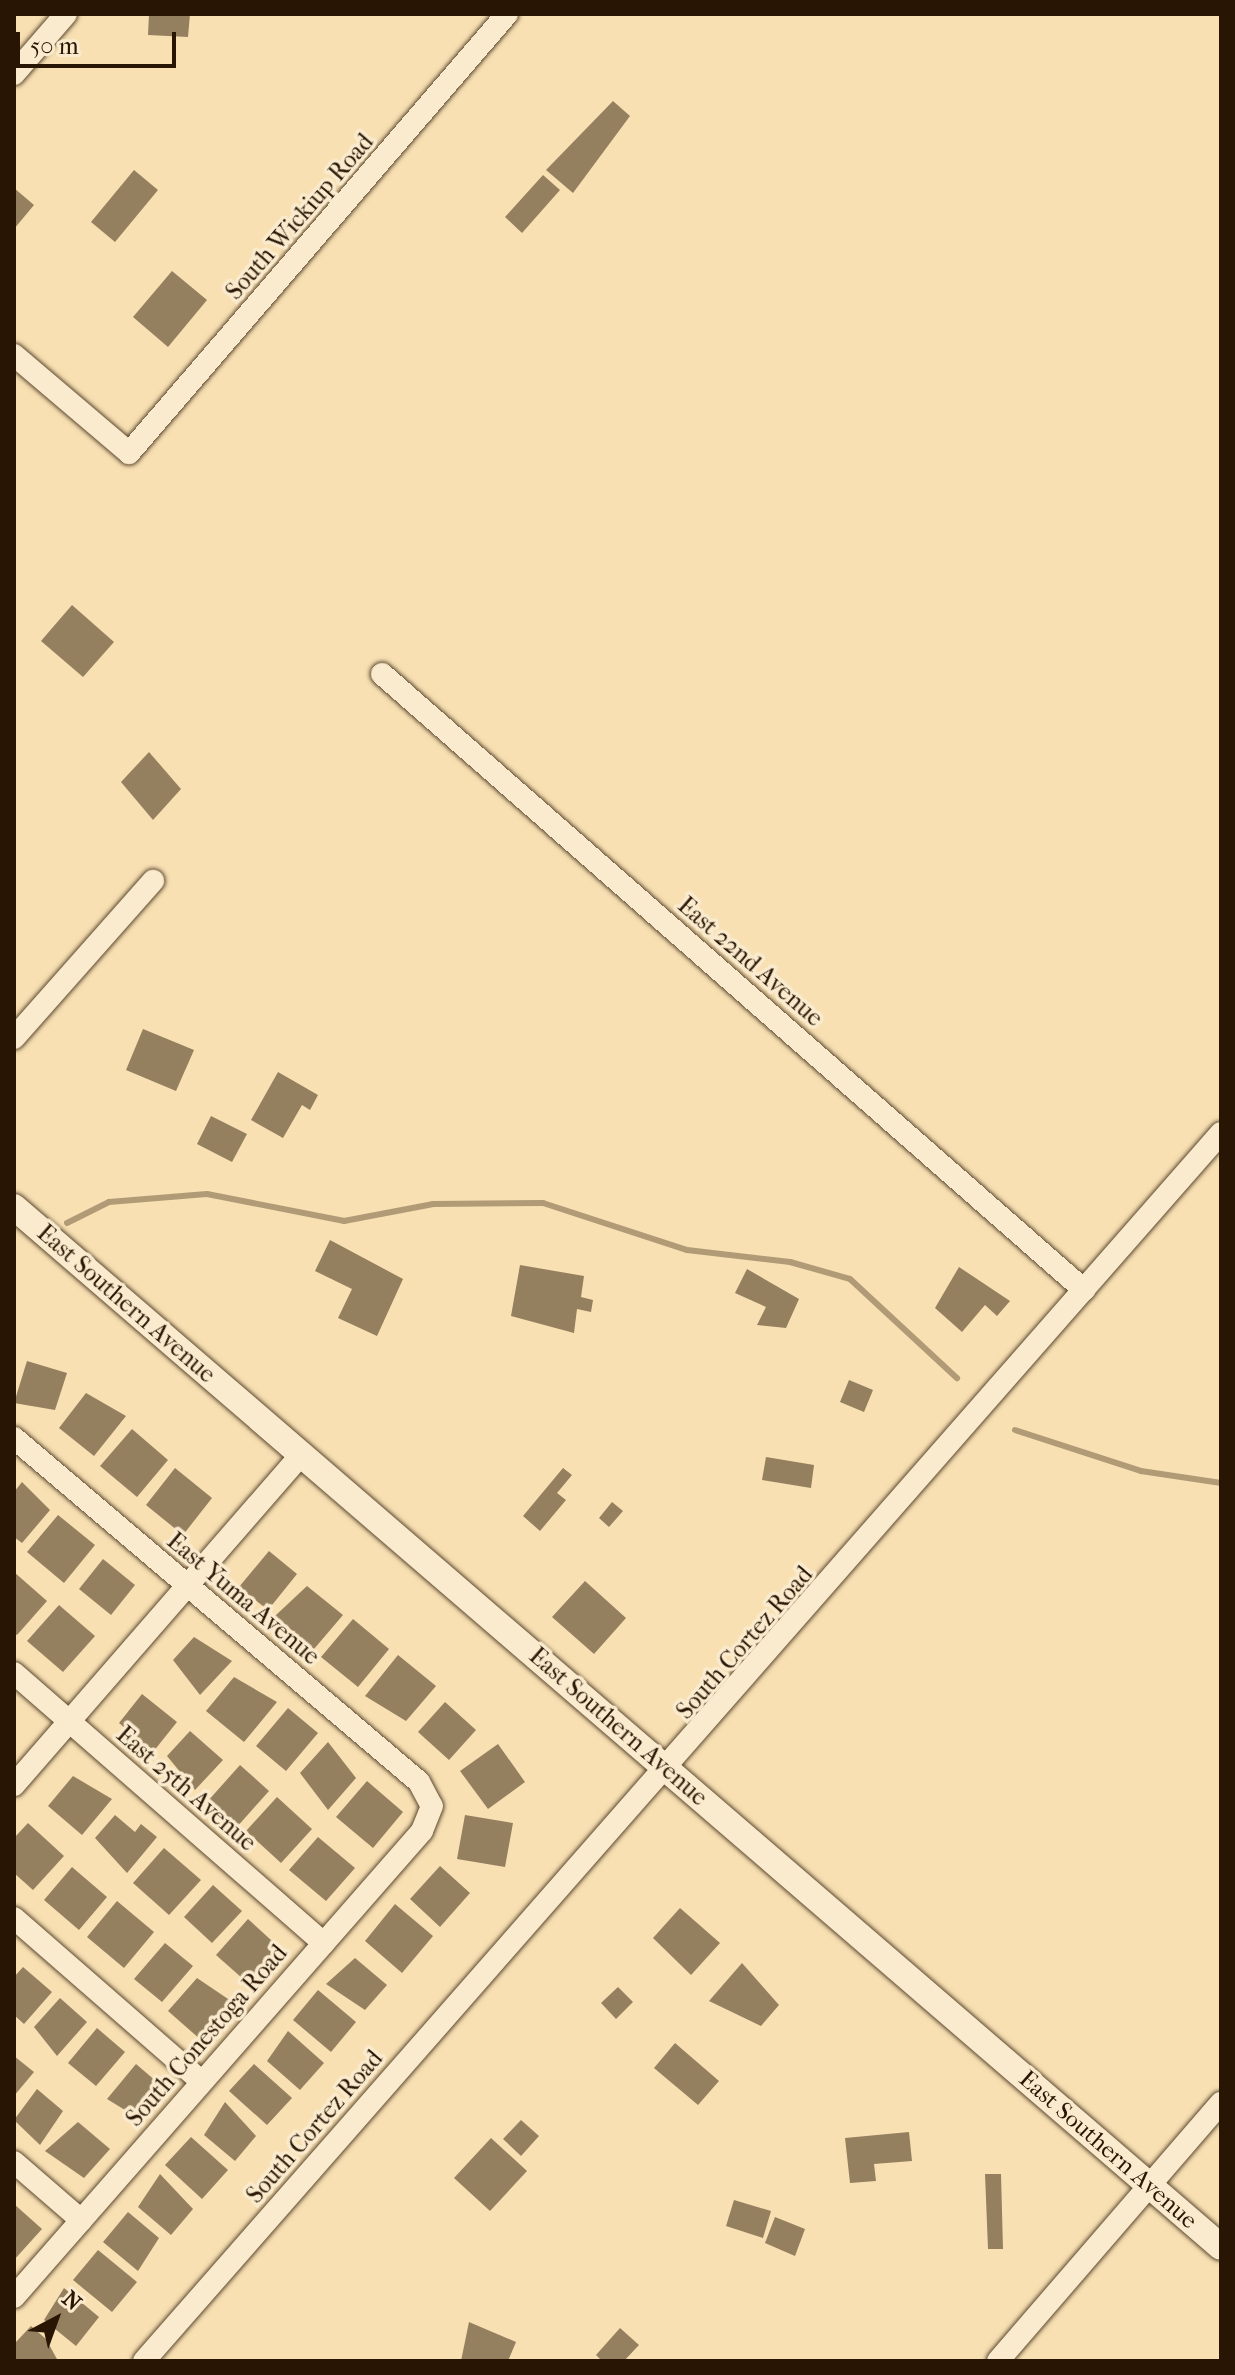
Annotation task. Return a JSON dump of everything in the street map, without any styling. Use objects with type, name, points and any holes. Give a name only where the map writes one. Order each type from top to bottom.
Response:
[{"type":"street","points":[[14,74],[66,14]]},
{"type":"street","name":"South Wickiup Road","points":[[14,355],[129,453],[507,14]]},
{"type":"street","name":"East 22nd Avenue","points":[[382,674],[1084,1290]]},
{"type":"street","points":[[14,1038],[153,881]]},
{"type":"street","name":"South Cortez Road","points":[[144,2361],[667,1769],[1221,1133]]},
{"type":"street","name":"East Southern Avenue","points":[[14,1207],[1221,2247]]},
{"type":"street","name":"East Yuma Avenue","points":[[14,1438],[419,1782],[432,1806]]},
{"type":"street","points":[[14,1785],[301,1455]]},
{"type":"street","name":"East 25th Avenue","points":[[14,1673],[324,1943]]},
{"type":"street","name":"South Conestoga Road","points":[[14,2297],[422,1831],[432,1806]]},
{"type":"street","points":[[14,1918],[201,2081]]},
{"type":"street","points":[[998,2361],[1221,2103]]},
{"type":"street","points":[[14,2162],[81,2220]]},
{"type":"building","points":[[149,14],[190,14],[188,37],[148,35]]},
{"type":"building","points":[[613,101],[630,116],[573,193],[546,170]]},
{"type":"building","points":[[134,170],[158,190],[115,242],[91,222]]},
{"type":"building","points":[[543,175],[560,190],[522,233],[505,217]]},
{"type":"building","points":[[14,188],[34,205],[14,229]]},
{"type":"building","points":[[172,271],[207,300],[168,347],[133,317]]},
{"type":"building","points":[[72,605],[114,642],[83,677],[41,641]]},
{"type":"building","points":[[149,752],[181,789],[153,820],[121,782]]},
{"type":"building","points":[[143,1029],[194,1050],[176,1091],[126,1070]]},
{"type":"building","points":[[278,1072],[318,1095],[310,1110],[302,1105],[283,1138],[251,1120]]},
{"type":"building","points":[[211,1116],[247,1134],[232,1162],[197,1144]]},
{"type":"building","points":[[330,1240],[403,1279],[377,1336],[338,1318],[352,1289],[315,1271]]},
{"type":"building","points":[[520,1265],[584,1276],[581,1297],[593,1300],[591,1312],[577,1309],[574,1333],[511,1316]]},
{"type":"building","points":[[959,1267],[1010,1301],[997,1316],[985,1305],[962,1332],[935,1308]]},
{"type":"building","points":[[747,1269],[799,1299],[786,1328],[757,1325],[766,1307],[735,1293]]},
{"type":"building","points":[[27,1361],[67,1373],[55,1410],[14,1403]]},
{"type":"building","points":[[849,1380],[873,1390],[864,1412],[840,1402]]},
{"type":"building","points":[[86,1393],[126,1416],[94,1456],[59,1428]]},
{"type":"building","points":[[132,1429],[168,1460],[137,1497],[100,1466]]},
{"type":"building","points":[[766,1457],[814,1465],[811,1488],[762,1480]]},
{"type":"building","points":[[175,1468],[212,1498],[183,1535],[146,1505]]},
{"type":"building","points":[[563,1468],[572,1475],[557,1493],[566,1500],[540,1531],[523,1516]]},
{"type":"building","points":[[22,1482],[50,1510],[22,1543],[14,1537],[14,1492]]},
{"type":"building","points":[[612,1502],[623,1511],[609,1527],[599,1518]]},
{"type":"building","points":[[58,1515],[95,1545],[64,1583],[27,1552]]},
{"type":"building","points":[[269,1551],[297,1574],[268,1610],[239,1587]]},
{"type":"building","points":[[103,1559],[135,1585],[111,1615],[79,1589]]},
{"type":"building","points":[[14,1572],[47,1601],[17,1635],[14,1633]]},
{"type":"building","points":[[585,1581],[626,1618],[594,1654],[552,1617]]},
{"type":"building","points":[[307,1586],[343,1615],[314,1649],[275,1616]]},
{"type":"building","points":[[59,1605],[95,1636],[63,1672],[27,1641]]},
{"type":"building","points":[[353,1619],[389,1649],[358,1687],[321,1657]]},
{"type":"building","points":[[194,1637],[232,1661],[200,1695],[173,1660]]},
{"type":"building","points":[[398,1655],[436,1686],[406,1721],[365,1696]]},
{"type":"building","points":[[234,1677],[277,1702],[244,1742],[206,1711]]},
{"type":"building","points":[[142,1694],[177,1722],[153,1752],[119,1723]]},
{"type":"building","points":[[445,1702],[476,1730],[449,1760],[418,1732]]},
{"type":"building","points":[[288,1708],[318,1733],[286,1771],[256,1746]]},
{"type":"building","points":[[190,1731],[223,1760],[195,1790],[167,1756]]},
{"type":"building","points":[[328,1742],[356,1778],[328,1810],[300,1773]]},
{"type":"building","points":[[498,1744],[525,1782],[488,1809],[460,1771]]},
{"type":"building","points":[[240,1765],[269,1791],[236,1828],[207,1802]]},
{"type":"building","points":[[73,1776],[112,1799],[82,1835],[48,1806]]},
{"type":"building","points":[[367,1781],[403,1812],[373,1848],[336,1817]]},
{"type":"building","points":[[277,1797],[312,1829],[281,1863],[246,1831]]},
{"type":"building","points":[[115,1815],[135,1832],[141,1824],[157,1837],[127,1873],[95,1838]]},
{"type":"building","points":[[465,1815],[513,1823],[505,1867],[457,1859]]},
{"type":"building","points":[[28,1823],[64,1856],[33,1890],[14,1873],[14,1838]]},
{"type":"building","points":[[318,1837],[355,1868],[326,1901],[289,1870]]},
{"type":"building","points":[[164,1848],[201,1880],[169,1915],[133,1883]]},
{"type":"building","points":[[440,1866],[470,1893],[440,1927],[410,1899]]},
{"type":"building","points":[[72,1867],[107,1897],[79,1930],[44,1900]]},
{"type":"building","points":[[213,1885],[242,1911],[212,1943],[184,1917]]},
{"type":"building","points":[[117,1901],[154,1932],[124,1968],[87,1937]]},
{"type":"building","points":[[395,1904],[433,1936],[402,1973],[365,1941]]},
{"type":"building","points":[[680,1908],[720,1943],[691,1975],[653,1938]]},
{"type":"building","points":[[248,1919],[283,1951],[251,1986],[216,1955]]},
{"type":"building","points":[[165,1943],[193,1966],[162,2002],[134,1979]]},
{"type":"building","points":[[355,1958],[387,1985],[365,2010],[326,1984]]},
{"type":"building","points":[[742,1963],[779,2005],[761,2026],[709,2001]]},
{"type":"building","points":[[23,1967],[52,1992],[24,2024],[14,2015],[14,1977]]},
{"type":"building","points":[[197,1978],[234,2003],[201,2040],[168,2011]]},
{"type":"building","points":[[618,1987],[633,2002],[616,2019],[601,2003]]},
{"type":"building","points":[[318,1990],[356,2022],[331,2052],[293,2020]]},
{"type":"building","points":[[60,1998],[87,2022],[57,2056],[34,2027]]},
{"type":"building","points":[[97,2028],[125,2052],[96,2086],[68,2063]]},
{"type":"building","points":[[288,2031],[324,2063],[300,2090],[267,2061]]},
{"type":"building","points":[[675,2043],[719,2081],[698,2105],[654,2068]]},
{"type":"building","points":[[14,2056],[34,2072],[14,2096]]},
{"type":"building","points":[[136,2064],[164,2088],[138,2118],[107,2099]]},
{"type":"building","points":[[254,2064],[292,2098],[267,2125],[229,2091]]},
{"type":"building","points":[[37,2089],[63,2111],[40,2145],[14,2120]]},
{"type":"building","points":[[225,2102],[256,2136],[235,2161],[204,2135]]},
{"type":"building","points":[[521,2120],[539,2136],[521,2156],[503,2139]]},
{"type":"building","points":[[78,2122],[110,2149],[84,2178],[45,2151]]},
{"type":"building","points":[[909,2132],[912,2161],[874,2164],[876,2181],[850,2183],[845,2138]]},
{"type":"building","points":[[191,2137],[228,2170],[202,2199],[165,2165]]},
{"type":"building","points":[[491,2138],[527,2171],[490,2211],[454,2178]]},
{"type":"building","points":[[160,2174],[193,2209],[171,2235],[138,2207]]},
{"type":"building","points":[[985,2174],[1001,2174],[1003,2249],[988,2249]]},
{"type":"building","points":[[734,2200],[771,2211],[763,2238],[726,2226]]},
{"type":"building","points":[[14,2204],[42,2229],[14,2260]]},
{"type":"building","points":[[128,2212],[159,2238],[138,2271],[103,2242]]},
{"type":"building","points":[[775,2217],[805,2229],[795,2256],[765,2243]]},
{"type":"building","points":[[98,2250],[137,2282],[112,2312],[73,2280]]},
{"type":"building","points":[[64,2288],[99,2317],[76,2346],[44,2320]]},
{"type":"building","points":[[469,2322],[516,2342],[508,2361],[461,2361]]},
{"type":"building","points":[[31,2326],[46,2339],[58,2361],[14,2361],[16,2342]]},
{"type":"building","points":[[620,2328],[639,2345],[624,2361],[602,2361],[596,2355]]},
{"type":"waterway","points":[[67,1223],[109,1202],[207,1194],[344,1221],[433,1204],[543,1203],[687,1250],[790,1262],[850,1279],[957,1378]]},
{"type":"waterway","points":[[1015,1430],[1141,1471],[1221,1483]]}]
